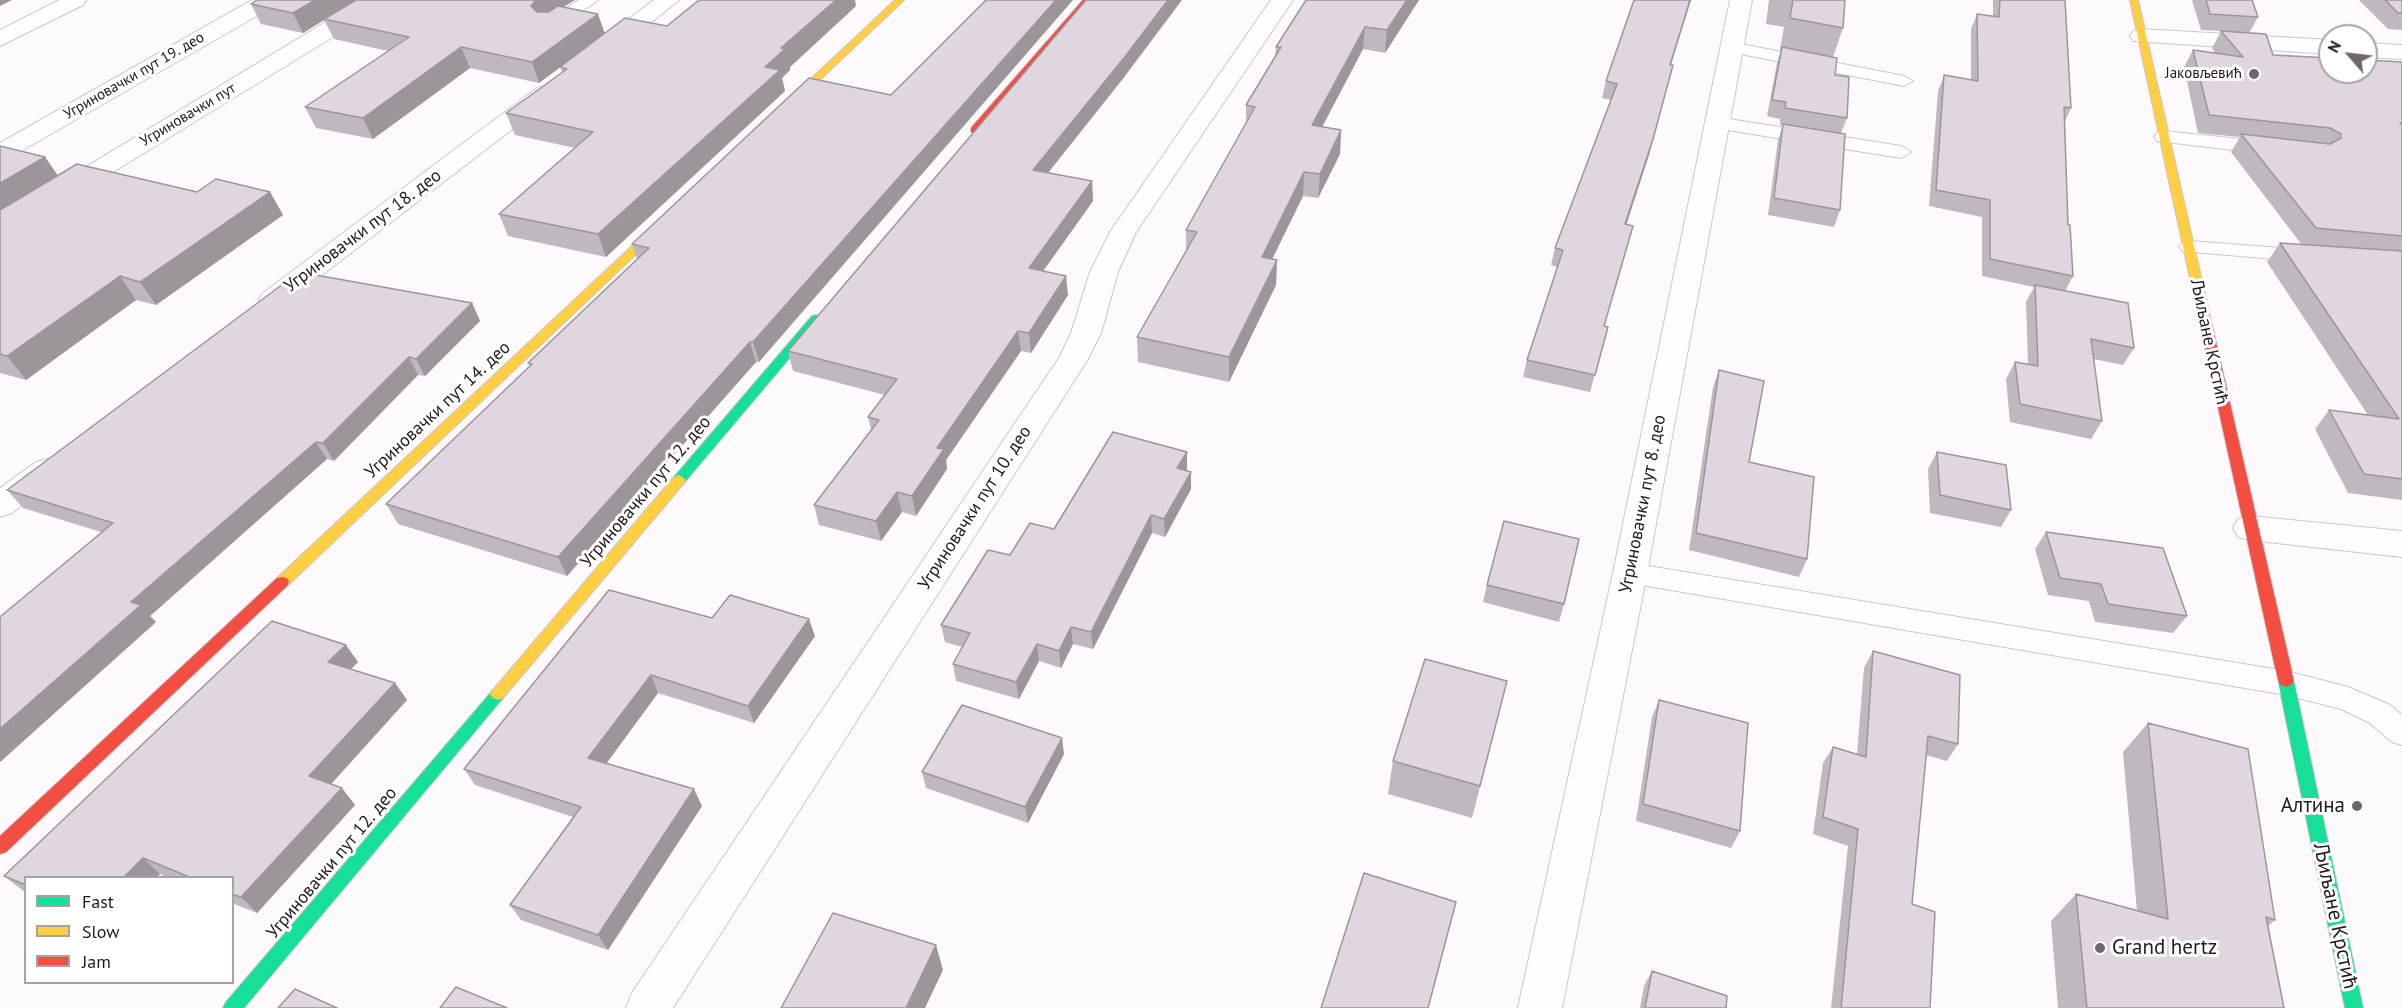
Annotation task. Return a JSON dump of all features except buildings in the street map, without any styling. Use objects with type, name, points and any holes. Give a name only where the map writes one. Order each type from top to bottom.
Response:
[{"type":"street","points":[[0,39],[75,0]]},
{"type":"street","name":"Угриновачки пут 19. део","points":[[0,153],[268,0]]},
{"type":"street","name":"Угриновачки пут","points":[[0,231],[377,0]]},
{"type":"street","name":"Угриновачки пут 18. део","points":[[249,317],[668,0]]},
{"type":"street","points":[[769,123],[900,0]]},
{"type":"street","points":[[969,138],[1088,0]]},
{"type":"street","name":"Угриновачки пут 10. део","points":[[648,1008],[1073,359],[1086,333],[1104,272],[1123,232],[1282,0]]},
{"type":"street","name":"Угриновачки пут 8. део","points":[[1540,1008],[1630,573],[1741,0]]},
{"type":"street","name":"Љиљане Крстић","points":[[2134,0],[2286,683],[2354,1008]]},
{"type":"street","points":[[2141,36],[2318,46]]},
{"type":"street","points":[[2378,51],[2402,52]]},
{"type":"street","name":"Угриновачки пут 14. део","points":[[0,847],[681,206]]},
{"type":"street","name":"Угриновачки пут 12. део","points":[[232,1008],[823,310]]},
{"type":"street","points":[[0,505],[67,455]]},
{"type":"street","points":[[2250,528],[2402,544]]},
{"type":"lane","points":[[550,26],[590,0]]},
{"type":"lane","points":[[1731,47],[1904,81]]},
{"type":"lane","points":[[1716,123],[1900,152]]},
{"type":"lane","points":[[2164,137],[2283,150]]},
{"type":"lane","points":[[2189,247],[2330,257]]},
{"type":"lane","points":[[1630,573],[2286,683],[2348,699],[2380,714],[2402,733]]},
{"type":"traffic: fast","points":[[679,480],[816,319]]},
{"type":"traffic: fast","points":[[2286,681],[2354,1008]]},
{"type":"traffic: fast","points":[[232,1008],[498,694]]},
{"type":"traffic: slow","points":[[783,110],[900,0]]},
{"type":"traffic: slow","points":[[2134,0],[2206,325]]},
{"type":"traffic: slow","points":[[282,582],[667,219]]},
{"type":"traffic: slow","points":[[498,694],[679,480]]},
{"type":"traffic: jam","points":[[975,130],[1088,0]]},
{"type":"traffic: jam","points":[[2206,325],[2286,681]]},
{"type":"traffic: jam","points":[[0,847],[282,582]]},
{"type":"place","name":"Јаковљевић","points":[[2254,74]]},
{"type":"place","name":"Алтина","points":[[2357,806]]},
{"type":"place","name":"Grand hertz","points":[[2100,948]]}]
